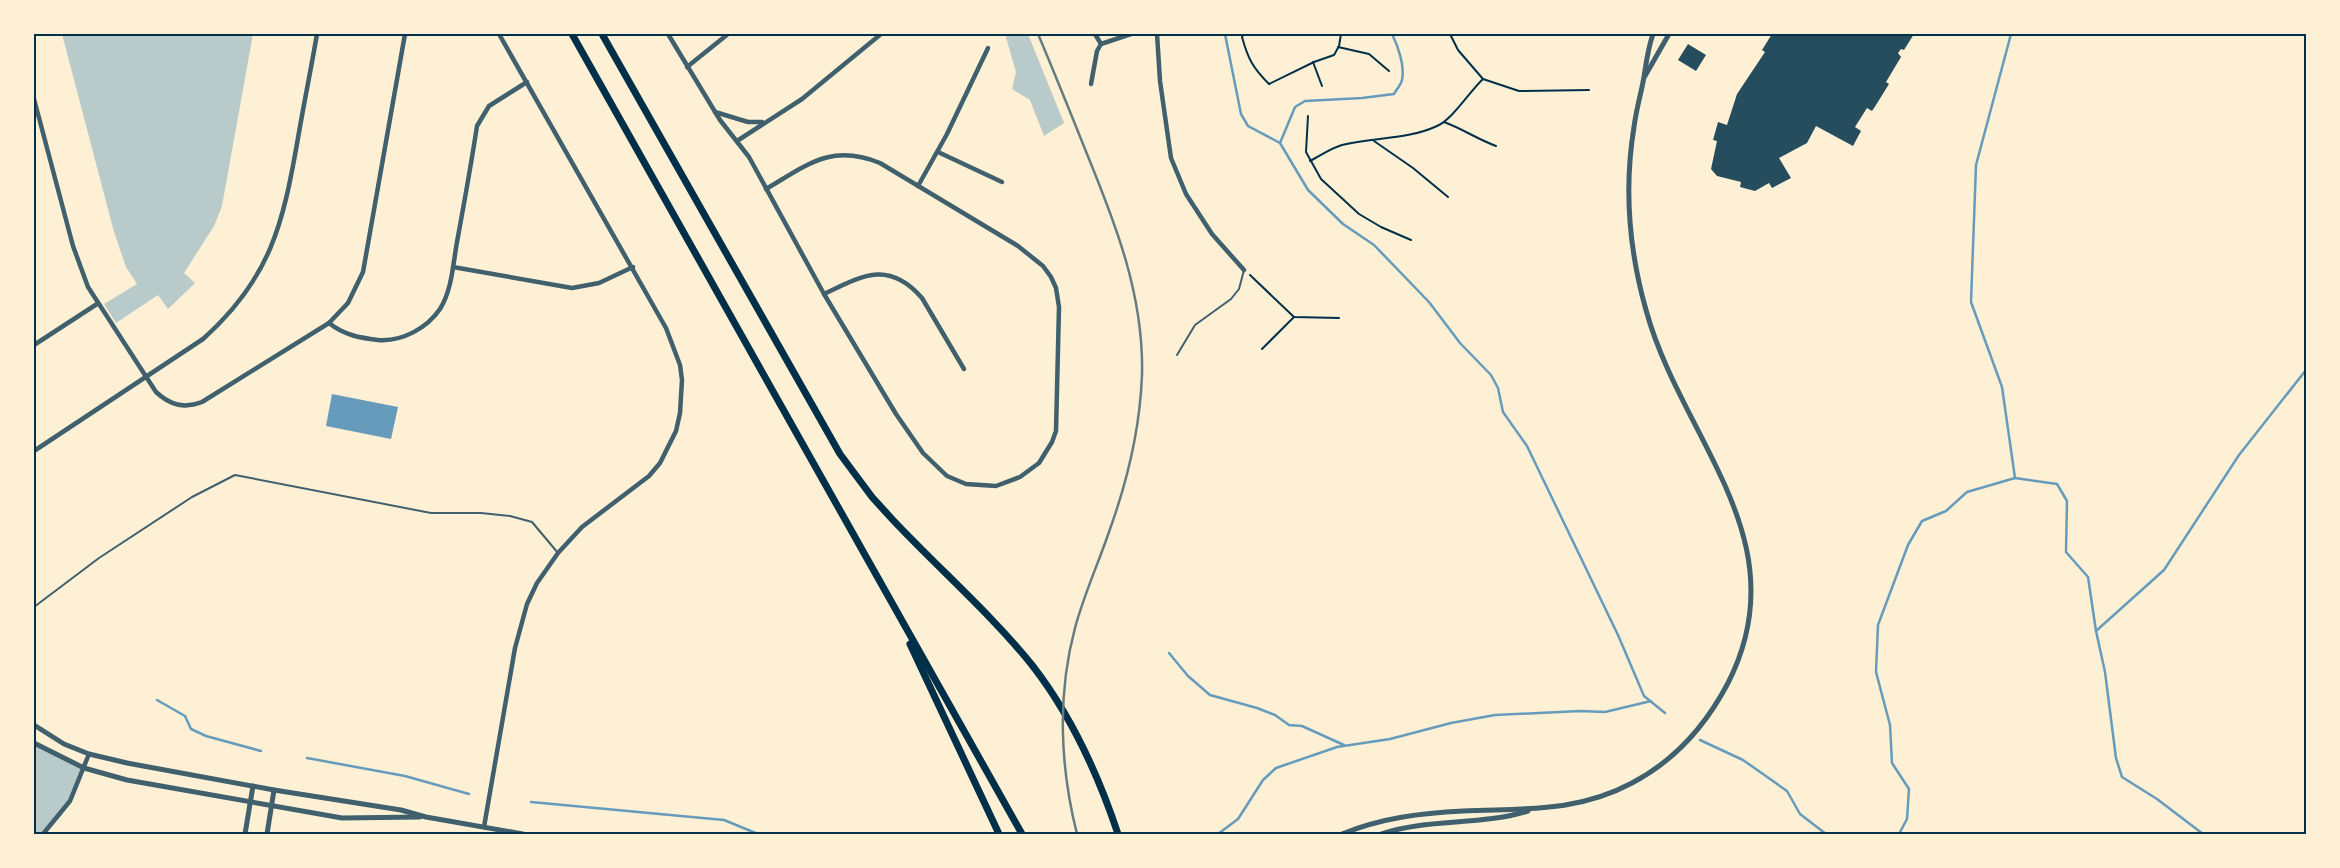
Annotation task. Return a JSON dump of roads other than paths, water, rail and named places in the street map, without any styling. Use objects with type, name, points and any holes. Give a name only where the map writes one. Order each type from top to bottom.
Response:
[{"type":"highway","points":[[572,34],[1022,834]]},
{"type":"highway","points":[[602,34],[840,454],[872,497],[1032,665],[1079,739],[1118,834]]},
{"type":"highway","points":[[884,589],[999,834]]},
{"type":"street","points":[[34,451],[146,378],[213,330],[234,308],[261,270],[281,223],[287,202],[317,34]]},
{"type":"street","points":[[34,99],[73,246],[88,287],[97,304],[146,378],[166,401],[184,406],[194,405],[202,402],[329,323],[348,303],[363,272],[405,34]]},
{"type":"street","points":[[484,827],[520,625],[537,583],[558,553],[582,527],[649,476],[660,463],[676,431],[682,396],[680,365],[666,328],[499,34]]},
{"type":"street","points":[[668,34],[715,112],[749,157],[766,189],[824,294],[896,414],[923,453],[936,468],[956,480],[982,486],[1001,484],[1020,478],[1039,462],[1052,442],[1058,416],[1059,307],[1056,288],[1043,266],[1018,246],[880,163],[866,157],[842,154],[814,162],[766,189]]},
{"type":"street","points":[[687,67],[728,34]]},
{"type":"street","points":[[736,141],[802,99],[881,34]]},
{"type":"street","points":[[1095,34],[1101,44]]},
{"type":"street","points":[[1091,84],[1097,51],[1101,44],[1131,34]]},
{"type":"street","points":[[1156,34],[1171,158],[1186,194],[1212,234],[1244,270]]},
{"type":"street","points":[[1342,834],[1367,825],[1410,815],[1465,811],[1533,810],[1575,804],[1606,795],[1633,782],[1668,760],[1698,730],[1719,701],[1732,674],[1746,633],[1750,598],[1750,574],[1739,516],[1662,355],[1646,313],[1637,275],[1632,241],[1629,199],[1630,165],[1634,127],[1646,58],[1653,34]]},
{"type":"street","points":[[1644,78],[1669,34]]},
{"type":"street","points":[[918,186],[938,152],[988,48]]},
{"type":"street","points":[[329,323],[350,336],[386,341],[419,329],[440,308],[446,295],[452,267],[477,126],[489,106],[527,82]]},
{"type":"street","points":[[715,112],[748,122],[764,122]]},
{"type":"street","points":[[938,152],[1002,182]]},
{"type":"street","points":[[452,267],[572,288],[599,283],[633,267]]},
{"type":"street","points":[[824,294],[855,278],[871,273],[898,278],[914,288],[922,298],[964,369]]},
{"type":"street","points":[[34,345],[97,304]]},
{"type":"street","points":[[34,725],[64,744],[89,754],[274,790],[401,810],[426,817],[523,834]]},
{"type":"street","points":[[34,743],[84,768],[127,780],[342,818],[426,817]]},
{"type":"street","points":[[43,834],[70,801],[89,754]]},
{"type":"street","points":[[245,834],[253,786]]},
{"type":"street","points":[[267,834],[274,790]]},
{"type":"street","points":[[1381,834],[1414,826],[1509,817],[1533,810]]},
{"type":"lane","points":[[1177,355],[1195,325],[1231,299],[1239,289],[1244,270]]},
{"type":"lane","points":[[34,607],[99,558],[192,497],[235,475],[431,513],[481,513],[510,516],[532,522],[558,553]]},
{"type":"water","points":[[332,394],[398,407],[391,439],[326,426]]},
{"type":"waterway","points":[[1225,34],[1241,114],[1248,126],[1280,143],[1308,190],[1343,224],[1374,245],[1429,302],[1460,343],[1491,375],[1498,388],[1503,412],[1527,446],[1618,635],[1644,696],[1665,713]]},
{"type":"waterway","points":[[1280,143],[1295,107],[1305,101],[1394,94],[1401,82],[1403,69],[1399,50],[1392,34]]},
{"type":"waterway","points":[[2011,34],[1976,165],[1971,302],[2002,387],[2015,478]]},
{"type":"waterway","points":[[2096,631],[2164,570],[2239,455],[2306,370]]},
{"type":"waterway","points":[[1899,834],[1907,819],[1909,789],[1892,763],[1890,725],[1876,672],[1878,625],[1908,545],[1922,521],[1946,511],[1967,492],[2015,478],[2057,484],[2067,501],[2066,552],[2088,577],[2096,631],[2105,672],[2116,758],[2122,777],[2157,799],[2203,834]]},
{"type":"waterway","points":[[1169,653],[1188,676],[1210,695],[1257,708],[1275,715],[1289,725],[1302,726],[1344,745]]},
{"type":"waterway","points":[[157,700],[185,716],[191,729],[206,736],[261,751]]},
{"type":"waterway","points":[[1218,834],[1238,819],[1263,780],[1276,768],[1337,747],[1390,739],[1451,723],[1495,715],[1580,711],[1605,712],[1651,701]]},
{"type":"waterway","points":[[1700,740],[1743,760],[1787,791],[1800,814],[1826,834]]},
{"type":"waterway","points":[[307,758],[405,776],[469,794]]},
{"type":"waterway","points":[[531,802],[724,820],[758,834]]},
{"type":"railway","points":[[1038,34],[1118,234],[1133,289],[1141,346],[1141,395],[1136,434],[1128,472],[1075,628],[1065,679],[1063,705],[1064,757],[1071,809],[1077,834]]}]
